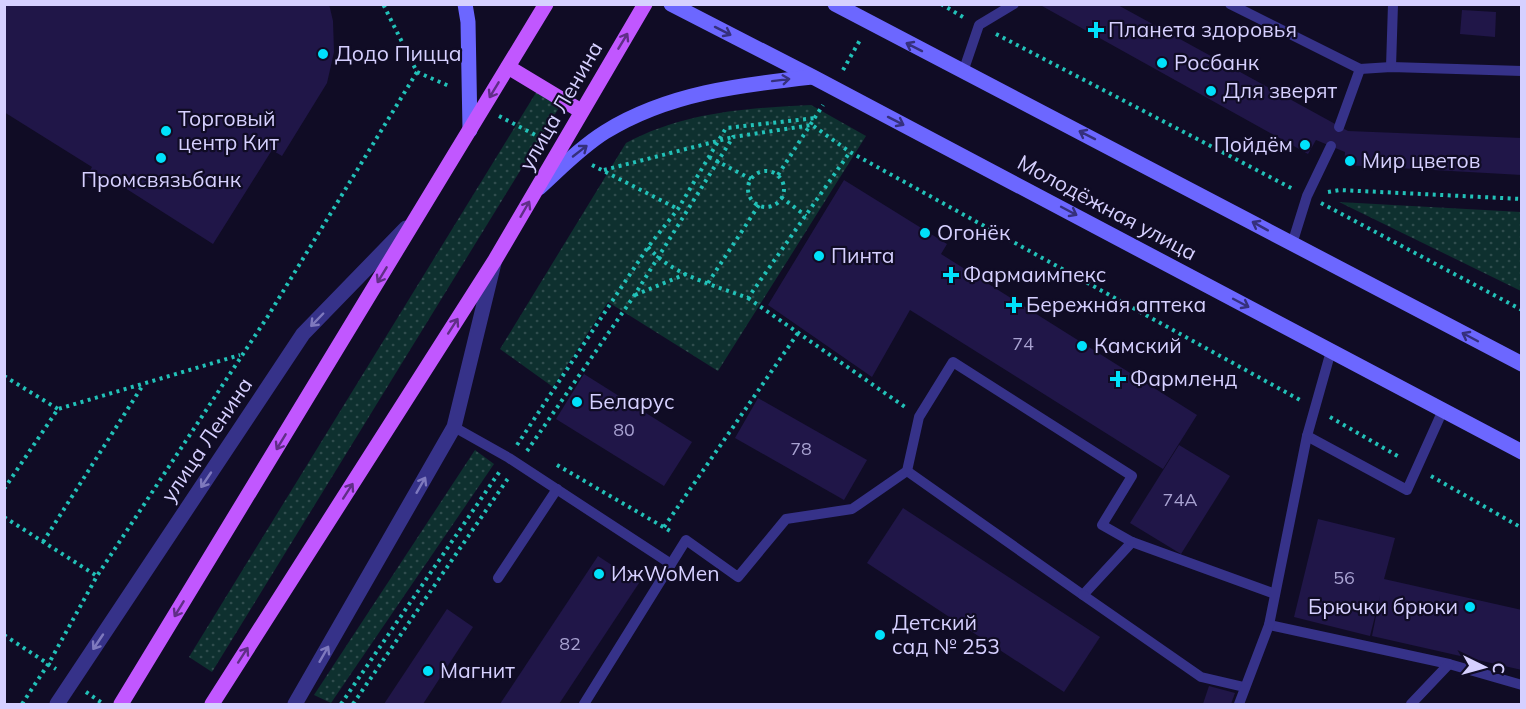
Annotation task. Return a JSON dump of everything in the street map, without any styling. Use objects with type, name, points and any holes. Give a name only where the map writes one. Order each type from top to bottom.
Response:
[{"type":"main road","points":[[465,4],[468,22],[470,130]]},
{"type":"main road","name":"улица Ленина","points":[[121,705],[546,4]]},
{"type":"main road","name":"улица Ленина","points":[[212,705],[495,260],[645,4]]},
{"type":"main road","name":"Молодёжная улица","points":[[671,4],[813,76],[1521,452]]},
{"type":"main road","points":[[835,4],[1521,364]]},
{"type":"main road","points":[[853,4],[861,19]]},
{"type":"main road","points":[[508,67],[581,111]]},
{"type":"main road","points":[[536,190],[605,132],[656,106],[725,87],[813,76]]},
{"type":"street","name":"улица Ленина","points":[[57,705],[303,334],[417,218]]},
{"type":"street","name":"улица Ленина","points":[[295,705],[454,427],[495,260]]},
{"type":"lane","points":[[963,72],[979,25],[1014,4]]},
{"type":"lane","points":[[1230,4],[1360,69],[1391,67],[1521,71]]},
{"type":"lane","points":[[1391,67],[1393,4]]},
{"type":"lane","points":[[1340,127],[1360,69]]},
{"type":"lane","points":[[1292,244],[1307,196],[1330,146]]},
{"type":"lane","points":[[1239,705],[1269,625],[1307,436],[1331,351]]},
{"type":"lane","points":[[584,705],[686,540],[738,576],[786,519],[852,509],[907,471],[919,417],[953,362],[1132,476],[1102,525],[1132,542],[1275,594]]},
{"type":"lane","points":[[1307,436],[1407,490],[1443,410]]},
{"type":"lane","points":[[454,427],[513,461],[671,564]]},
{"type":"lane","points":[[907,471],[1201,677],[1244,687]]},
{"type":"lane","points":[[498,578],[557,489]]},
{"type":"lane","points":[[1083,595],[1132,542]]},
{"type":"lane","points":[[1269,625],[1449,664],[1521,685]]},
{"type":"lane","points":[[1411,705],[1449,664]]},
{"type":"path","points":[[22,705],[49,663],[97,576],[268,316],[417,72],[383,4]]},
{"type":"path","points":[[941,4],[1521,310]]},
{"type":"path","points":[[353,705],[513,461],[519,443],[648,247],[678,209],[726,128],[816,118]]},
{"type":"path","points":[[603,171],[733,136],[812,125],[850,152],[1314,407],[1521,528]]},
{"type":"path","points":[[778,175],[812,125]]},
{"type":"path","points":[[341,705],[513,461],[529,449],[634,296],[719,163],[733,136]]},
{"type":"path","points":[[748,298],[850,152]]},
{"type":"path","points":[[709,157],[751,179]]},
{"type":"path","points":[[766,170],[778,175],[784,185],[779,202],[770,207],[759,205],[748,194],[751,179],[755,174],[766,170]]},
{"type":"path","points":[[1340,190],[1521,199]]},
{"type":"path","points":[[781,197],[806,216]]},
{"type":"path","points":[[708,283],[759,205]]},
{"type":"path","points":[[648,247],[658,258],[686,274],[748,298],[919,417]]},
{"type":"path","points":[[634,296],[686,274]]},
{"type":"path","points":[[664,527],[798,333]]},
{"type":"path","points":[[4,489],[58,410],[241,355]]},
{"type":"path","points":[[4,376],[58,410]]},
{"type":"path","points":[[44,542],[143,384]]},
{"type":"path","points":[[519,443],[538,454]]},
{"type":"path","points":[[548,460],[686,540]]},
{"type":"path","points":[[4,517],[97,576]]},
{"type":"path","points":[[4,635],[49,663]]},
{"type":"green space","points":[[537,91],[560,106],[212,672],[189,657]]},
{"type":"green space","points":[[811,105],[866,136],[718,371],[608,302],[553,387],[500,349],[626,143],[670,124],[716,113]]},
{"type":"green space","points":[[1339,202],[1521,212],[1521,291]]},
{"type":"green space","points":[[475,450],[494,464],[331,703],[314,695]]},
{"type":"building","name":"Торговый центр Кит","points":[[4,4],[329,4],[333,21],[334,52],[327,83],[282,156],[272,150],[213,244],[111,179],[106,188],[87,176],[92,167],[4,112]]},
{"type":"building","points":[[1044,4],[1116,4],[1348,131],[1522,138],[1522,175],[1344,165],[1345,152],[1316,140],[1308,154],[1042,6]]},
{"type":"building","points":[[1462,10],[1496,12],[1495,37],[1460,34]]},
{"type":"building","points":[[844,180],[947,244],[941,254],[1197,415],[1163,469],[910,310],[872,377],[768,305]]},
{"type":"building","points":[[584,374],[692,442],[664,486],[556,419]]},
{"type":"building","points":[[758,398],[867,460],[844,500],[735,438]]},
{"type":"building","points":[[1179,445],[1230,476],[1181,554],[1130,523]]},
{"type":"building","points":[[903,508],[1100,637],[1064,692],[867,563]]},
{"type":"building","points":[[1318,519],[1395,538],[1384,579],[1522,610],[1522,670],[1372,636],[1380,596],[1370,636],[1294,617]]},
{"type":"building","points":[[598,556],[639,583],[559,704],[500,704]]},
{"type":"building","points":[[447,609],[473,627],[423,704],[384,704]]},
{"type":"building","points":[[1209,686],[1235,693],[1231,704],[1203,704]]},
{"type":"place","name":"Планета здоровья","points":[[1096,30]]},
{"type":"place","name":"Додо Пицца","points":[[323,54]]},
{"type":"place","name":"Росбанк","points":[[1162,63]]},
{"type":"place","name":"Для зверят","points":[[1211,91]]},
{"type":"place","name":"Торговый центр Кит","points":[[166,131]]},
{"type":"place","name":"Пойдём","points":[[1305,145]]},
{"type":"place","name":"Промсвязьбанк","points":[[161,158]]},
{"type":"place","name":"Мир цветов","points":[[1350,161]]},
{"type":"place","name":"Огонёк","points":[[925,233]]},
{"type":"place","name":"Пинта","points":[[819,256]]},
{"type":"place","name":"Фармаимпекс","points":[[951,275]]},
{"type":"place","name":"Бережная аптека","points":[[1014,305]]},
{"type":"place","name":"Камский","points":[[1082,346]]},
{"type":"place","name":"Фармленд","points":[[1118,379]]},
{"type":"place","name":"Беларус","points":[[577,402]]},
{"type":"place","name":"ИжWoMen","points":[[599,574]]},
{"type":"place","name":"Брючки брюки","points":[[1470,607]]},
{"type":"place","name":"Детский сад № 253","points":[[880,635]]},
{"type":"place","name":"Магнит","points":[[428,671]]}]
